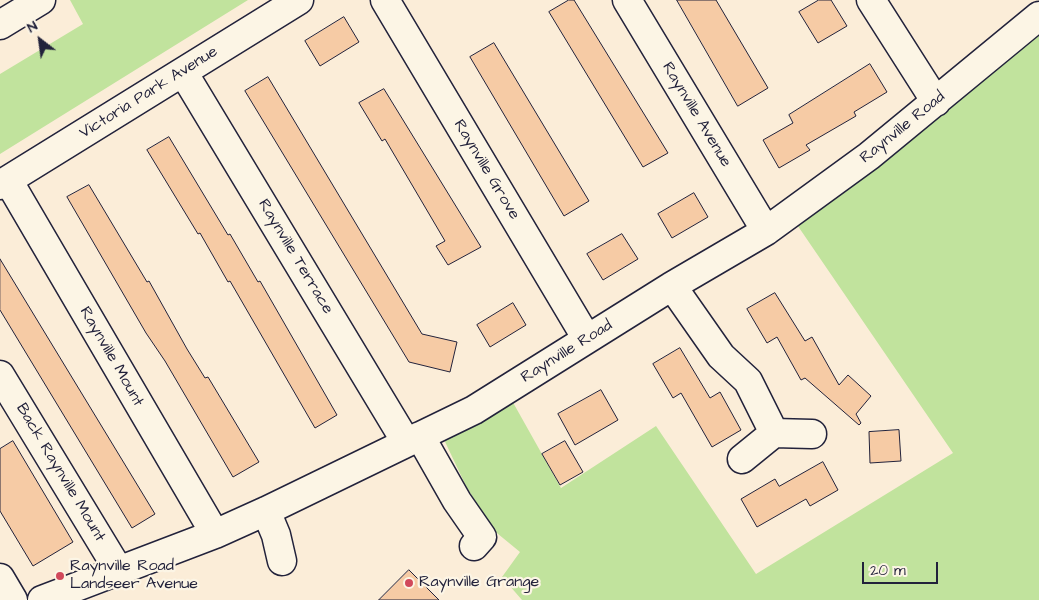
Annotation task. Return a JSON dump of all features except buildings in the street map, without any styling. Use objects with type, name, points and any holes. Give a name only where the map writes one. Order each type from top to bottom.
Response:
[{"type":"street","points":[[0,25],[42,0]]},
{"type":"street","name":"Victoria Park Avenue","points":[[4,182],[299,0]]},
{"type":"street","name":"Raynville Grove","points":[[385,0],[587,340]]},
{"type":"street","name":"Raynville Avenue","points":[[627,0],[766,230]]},
{"type":"street","points":[[871,0],[936,102]]},
{"type":"street","name":"Raynville Road","points":[[42,600],[71,595],[119,571],[215,534],[474,410],[672,286],[766,230],[869,156],[1039,16]]},
{"type":"street","name":"Raynville Terrace","points":[[183,72],[413,439],[482,537],[474,546]]},
{"type":"street","name":"Raynville Mount","points":[[4,182],[215,534]]},
{"type":"street","points":[[672,286],[720,356],[748,382],[774,434]]},
{"type":"street","name":"Back Raynville Mount","points":[[0,375],[119,571]]},
{"type":"street","points":[[742,459],[774,434],[812,434]]},
{"type":"street","points":[[266,511],[276,535],[282,561]]},
{"type":"street","points":[[0,578],[13,600]]},
{"type":"green space","points":[[70,0],[248,0],[0,154],[0,74],[83,24]]},
{"type":"green space","points":[[1039,21],[1039,600],[522,600],[502,577],[520,552],[492,529],[466,486],[438,427],[506,390],[561,488],[656,426],[756,574],[953,453],[789,213]]},
{"type":"place","name":"Raynville Road Landseer Avenue","points":[[60,576]]},
{"type":"place","name":"Raynville Grange","points":[[409,583]]}]
